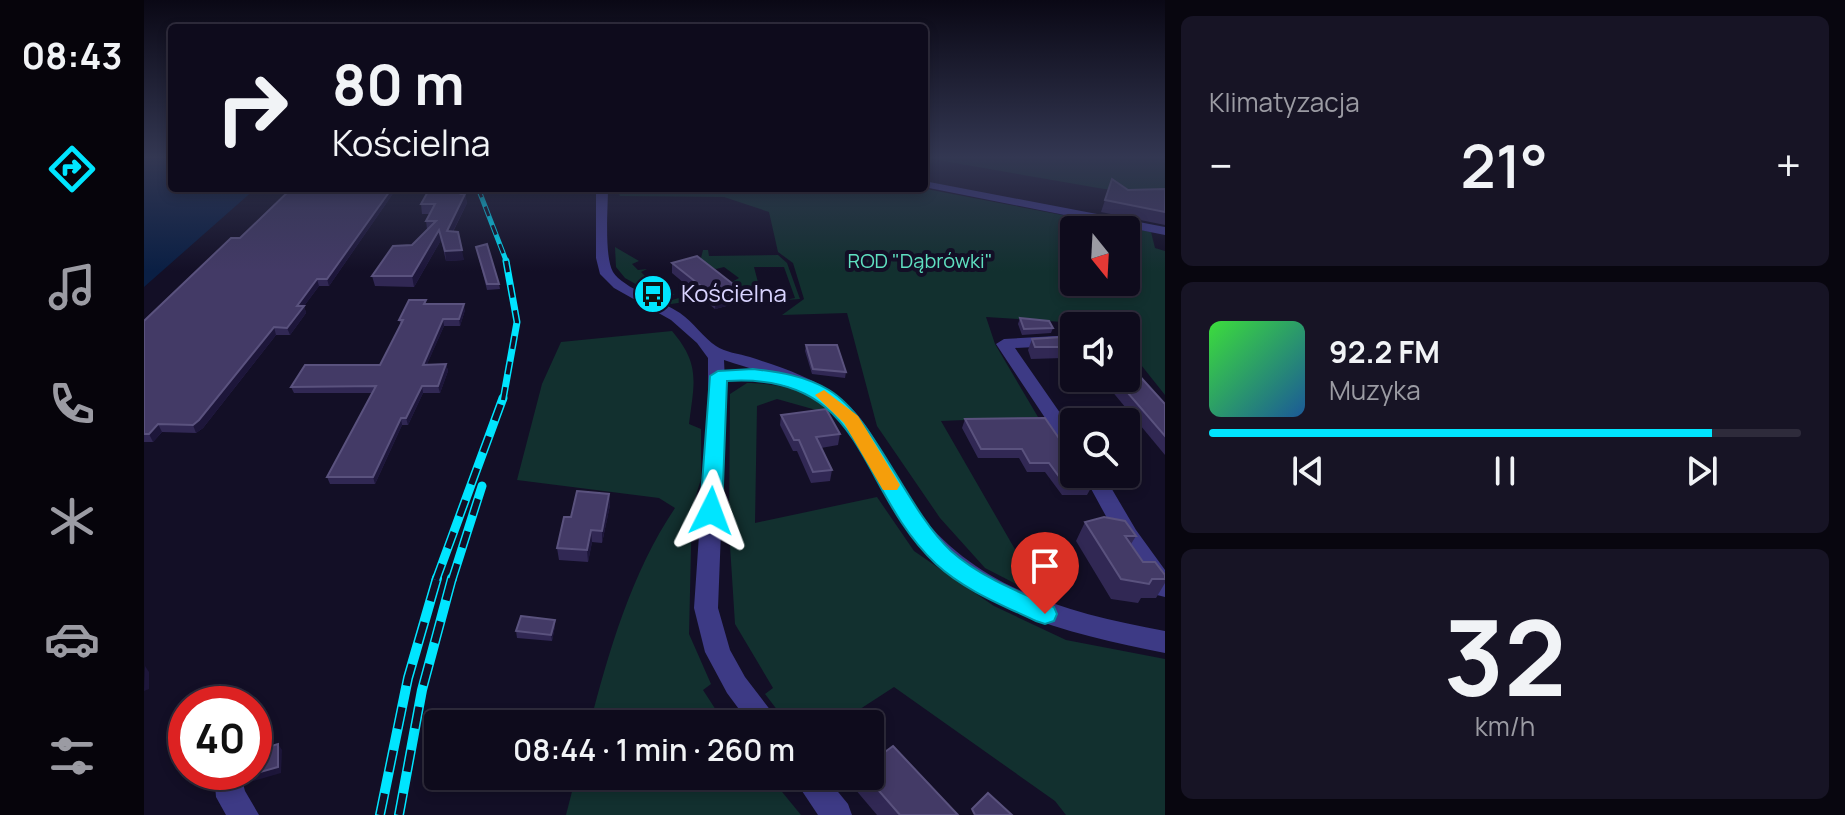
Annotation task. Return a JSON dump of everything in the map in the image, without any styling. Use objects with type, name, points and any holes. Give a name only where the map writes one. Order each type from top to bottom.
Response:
[{"type":"street","points":[[602,195],[603,258],[607,274],[619,285],[676,317],[716,358],[718,376],[706,608],[718,652],[736,685],[756,710]]},
{"type":"street","points":[[981,195],[1165,231]]},
{"type":"street","points":[[1060,341],[1004,344],[1060,426]]},
{"type":"street","points":[[710,349],[823,394],[845,412],[914,523],[944,557],[964,573],[1013,601],[1045,614],[1165,642]]},
{"type":"street","points":[[718,376],[753,374],[785,378]]},
{"type":"street","points":[[1101,488],[1128,536],[1165,588]]},
{"type":"street","points":[[230,790],[244,815]]},
{"type":"street","points":[[818,790],[837,815]]},
{"type":"green space","name":"ROD \"Dąbrówki\"","points":[[620,195],[958,195],[1067,216],[1060,216],[1060,296],[1140,296],[1140,230],[1151,232],[1155,248],[1165,251],[1165,395],[1140,364],[1140,312],[1060,312],[1060,322],[986,317],[995,344],[1038,417],[941,421],[1043,598],[985,568],[940,518],[877,426],[847,313],[782,315],[804,299],[793,263],[778,252],[769,212],[724,197]]},
{"type":"green space","points":[[615,247],[639,261],[632,264],[638,270],[647,269],[641,272],[647,278],[655,276],[650,279],[656,286],[665,285],[659,288],[666,295],[675,294],[669,297],[672,300],[679,298],[685,302],[671,304],[625,278],[616,267]]},
{"type":"green space","points":[[703,250],[708,250],[709,256],[778,255],[787,263],[800,299],[785,300],[795,298],[784,267],[754,267],[761,294],[740,294],[732,282],[739,278],[724,267],[716,269],[700,262]]},
{"type":"green space","points":[[672,331],[688,354],[693,375],[689,424],[701,429],[701,479],[692,508],[689,634],[711,684],[703,690],[716,710],[594,710],[634,585],[675,508],[659,498],[517,480],[542,384],[561,342]]},
{"type":"green space","points":[[747,383],[770,384],[817,399],[834,415],[777,399],[757,406],[755,523],[877,497],[914,551],[994,606],[1066,640],[1165,659],[1165,815],[1066,815],[1055,801],[894,687],[859,710],[777,710],[765,694],[773,688],[735,624],[729,530],[730,394]]},
{"type":"green space","points":[[572,790],[780,790],[801,815],[566,815]]},
{"type":"water","points":[[144,195],[248,195],[144,287]]},
{"type":"building","points":[[285,195],[387,195],[327,279],[317,279],[297,306],[304,306],[287,328],[274,327],[199,420],[193,425],[158,424],[149,434],[144,434],[144,321],[231,238],[240,238]]},
{"type":"building","points":[[426,195],[464,195],[447,231],[458,232],[462,250],[445,251],[439,230],[412,276],[372,276],[393,246],[412,245],[436,221],[426,221],[435,204],[421,204]]},
{"type":"building","points":[[1107,195],[1165,195],[1165,212],[1105,200]]},
{"type":"building","points":[[487,244],[499,284],[487,284],[476,247]]},
{"type":"building","points":[[697,256],[742,291],[716,298],[672,263]]},
{"type":"building","points":[[409,300],[426,300],[424,304],[464,304],[459,319],[443,319],[423,365],[446,364],[438,386],[422,386],[406,418],[401,418],[373,477],[327,477],[376,386],[291,387],[305,365],[380,365],[403,320],[399,320]]},
{"type":"building","points":[[1020,318],[1049,321],[1053,328],[1024,329]]},
{"type":"building","points":[[1060,337],[1060,347],[1035,347],[1032,339]]},
{"type":"building","points":[[806,345],[837,345],[846,372],[813,369]]},
{"type":"building","points":[[1140,376],[1165,404],[1165,436],[1127,392],[1140,392]]},
{"type":"building","points":[[826,409],[840,434],[816,437],[832,470],[813,472],[799,440],[794,440],[781,415]]},
{"type":"building","points":[[1045,418],[1060,440],[1060,478],[1049,463],[1030,463],[1022,449],[981,449],[965,419]]},
{"type":"building","points":[[577,491],[609,494],[602,531],[591,530],[587,550],[557,548],[564,517],[571,517]]},
{"type":"building","points":[[1104,517],[1125,521],[1136,536],[1125,536],[1143,562],[1155,562],[1165,579],[1152,579],[1149,584],[1121,579],[1085,522]]},
{"type":"building","points":[[521,616],[555,620],[551,635],[516,631]]},
{"type":"building","points":[[278,744],[278,767],[272,769],[272,746]]},
{"type":"building","points":[[893,746],[958,815],[900,815],[878,790],[884,790],[884,753]]},
{"type":"building","points":[[988,793],[1012,815],[975,815],[972,809]]},
{"type":"railway","points":[[481,195],[507,263]]},
{"type":"railway","points":[[503,400],[517,322],[506,261]]},
{"type":"railway","points":[[436,580],[503,398]]},
{"type":"railway","points":[[452,580],[482,486]]},
{"type":"railway","points":[[380,815],[408,678],[437,578]]},
{"type":"railway","points":[[399,815],[422,690],[452,578]]},
{"type":"slow traffic","points":[[824,395],[852,420],[890,485]]},
{"type":"place","name":"Kościelna","points":[[653,294]]},
{"type":"route","points":[[711,511],[718,376],[753,374],[785,378],[823,394],[845,412],[914,523],[944,557],[987,588],[1045,614]]}]
